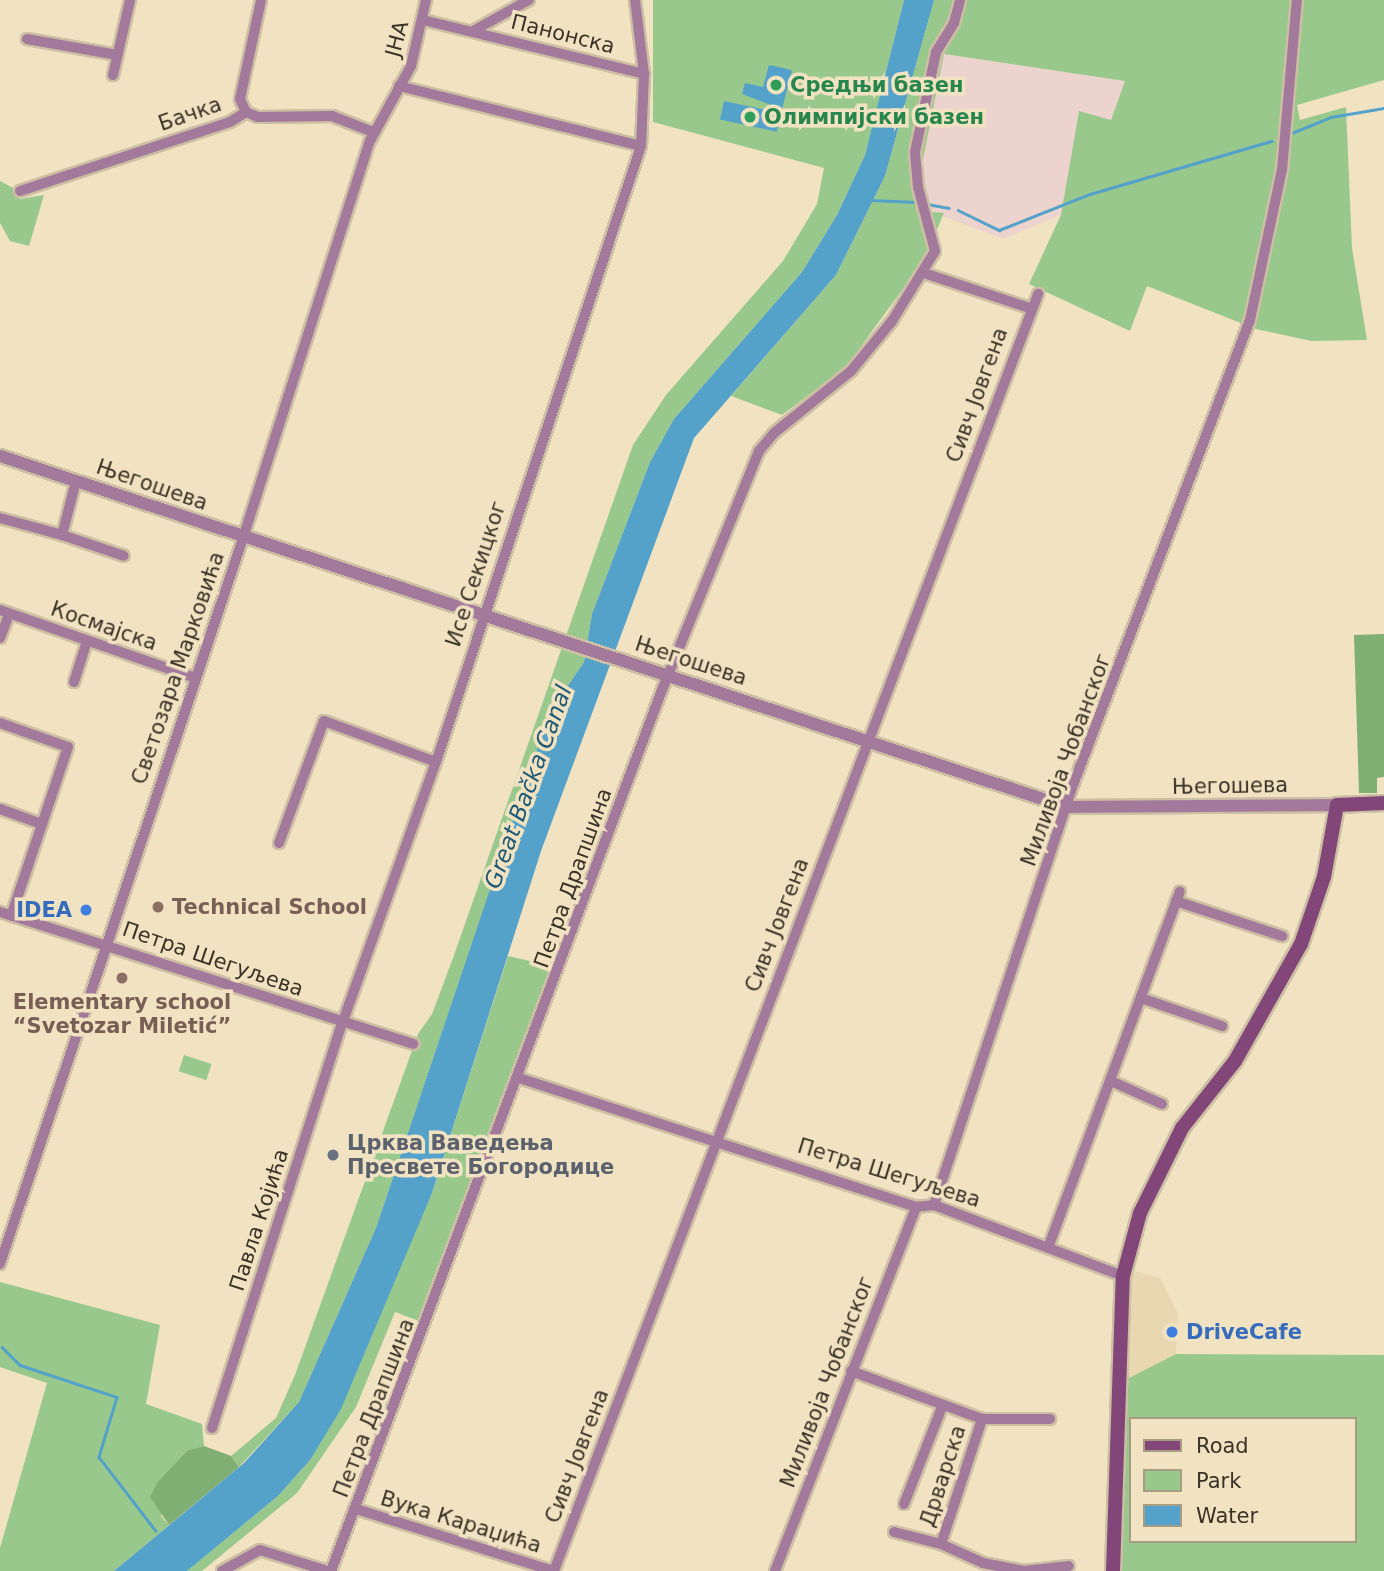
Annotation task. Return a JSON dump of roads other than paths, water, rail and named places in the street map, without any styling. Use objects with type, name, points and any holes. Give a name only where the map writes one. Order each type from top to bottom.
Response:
[{"type":"main road","name":"Његошева","points":[[1337,805],[1384,803]]},
{"type":"main road","points":[[1113,1571],[1124,1276],[1156,1173],[1198,1105],[1234,1061],[1301,944],[1324,877],[1337,805]]},
{"type":"street","points":[[113,75],[130,0]]},
{"type":"street","points":[[246,112],[240,99],[261,0]]},
{"type":"street","name":"ЈНА","points":[[399,86],[413,60],[426,0]]},
{"type":"street","name":"Панонска","points":[[473,31],[529,0]]},
{"type":"street","name":"Панонска","points":[[635,0],[645,74],[642,140]]},
{"type":"street","name":"Петра Драпшина","points":[[330,1571],[356,1509],[669,676],[759,451],[774,433],[852,371],[924,273],[935,251],[918,187],[915,152],[936,52],[954,23],[960,0]]},
{"type":"street","name":"Миливоја Чобанског","points":[[934,1205],[1067,807],[1246,332],[1282,170],[1297,0]]},
{"type":"street","name":"Панонска","points":[[423,20],[645,74]]},
{"type":"street","points":[[27,39],[118,55]]},
{"type":"street","points":[[399,86],[642,140]]},
{"type":"street","name":"Светозара Марковића","points":[[0,1264],[104,945],[243,538],[373,132],[399,86]]},
{"type":"street","name":"Бачка","points":[[20,191],[230,122],[246,112],[258,117],[332,116],[373,132]]},
{"type":"street","name":"Исе Секицког","points":[[342,1024],[436,762],[642,140]]},
{"type":"street","points":[[924,273],[1029,308]]},
{"type":"street","name":"Сивч Јовгена","points":[[554,1571],[1029,308],[1038,294]]},
{"type":"street","name":"Његошева","points":[[0,456],[1067,807],[1337,805]]},
{"type":"street","points":[[62,535],[76,481]]},
{"type":"street","points":[[0,517],[124,556]]},
{"type":"street","points":[[0,638],[5,612]]},
{"type":"street","name":"Космајска","points":[[5,612],[195,678]]},
{"type":"street","points":[[74,682],[87,640]]},
{"type":"street","points":[[279,843],[324,721],[436,762]]},
{"type":"street","points":[[0,723],[68,747],[11,916]]},
{"type":"street","points":[[0,809],[42,824]]},
{"type":"street","points":[[1048,1248],[1178,897],[1282,936]]},
{"type":"street","name":"Петра Шегуљева","points":[[0,912],[342,1024],[413,1044]]},
{"type":"street","points":[[1141,998],[1222,1026]]},
{"type":"street","name":"Павла Којића","points":[[212,1428],[342,1024]]},
{"type":"street","name":"Петра Шегуљева","points":[[519,1078],[916,1207],[934,1205],[1124,1276]]},
{"type":"street","points":[[1111,1081],[1162,1104]]},
{"type":"street","name":"Миливоја Чобанског","points":[[775,1571],[916,1207]]},
{"type":"street","points":[[851,1371],[942,1407],[982,1419],[1050,1419]]},
{"type":"street","points":[[904,1504],[942,1407]]},
{"type":"street","name":"Дрварска","points":[[941,1544],[982,1419]]},
{"type":"street","name":"Вука Караџића","points":[[356,1509],[554,1571]]},
{"type":"street","points":[[894,1532],[941,1544],[983,1563],[1012,1569],[1069,1566]]},
{"type":"street","points":[[222,1571],[251,1552],[265,1550],[330,1571]]},
{"type":"water","name":"Great Bačka Canal","points":[[904,0],[934,0],[885,176],[836,275],[694,438],[541,851],[432,1193],[341,1409],[310,1460],[278,1496],[187,1571],[114,1571],[244,1463],[299,1402],[376,1228],[549,714],[584,662],[592,614],[650,462],[674,419],[802,272],[837,215],[865,155]]},
{"type":"water","name":"Средњи базен","points":[[769,65],[792,70],[782,109],[742,94],[745,83],[763,87]]},
{"type":"water","name":"Олимпијски базен","points":[[724,101],[781,113],[777,132],[720,120]]},
{"type":"waterway","points":[[1292,133],[1331,117],[1384,108]]},
{"type":"waterway","points":[[958,210],[999,230],[1090,194],[1271,141]]},
{"type":"waterway","points":[[870,200],[916,202]]},
{"type":"waterway","points":[[927,204],[949,208]]},
{"type":"waterway","points":[[2,1347],[20,1365],[117,1397],[99,1457],[156,1531]]},
{"type":"place","name":"Средњи базен","points":[[776,85]]},
{"type":"place","name":"Олимпијски базен","points":[[750,117]]},
{"type":"place","name":"Technical School","points":[[158,907]]},
{"type":"place","name":"IDEA","points":[[86,910]]},
{"type":"place","name":"Elementary school “Svetozar Miletić”","points":[[122,978]]},
{"type":"place","name":"Црква Ваведења Пресвете Богородице","points":[[333,1155]]},
{"type":"place","name":"DriveCafe","points":[[1172,1332]]}]
